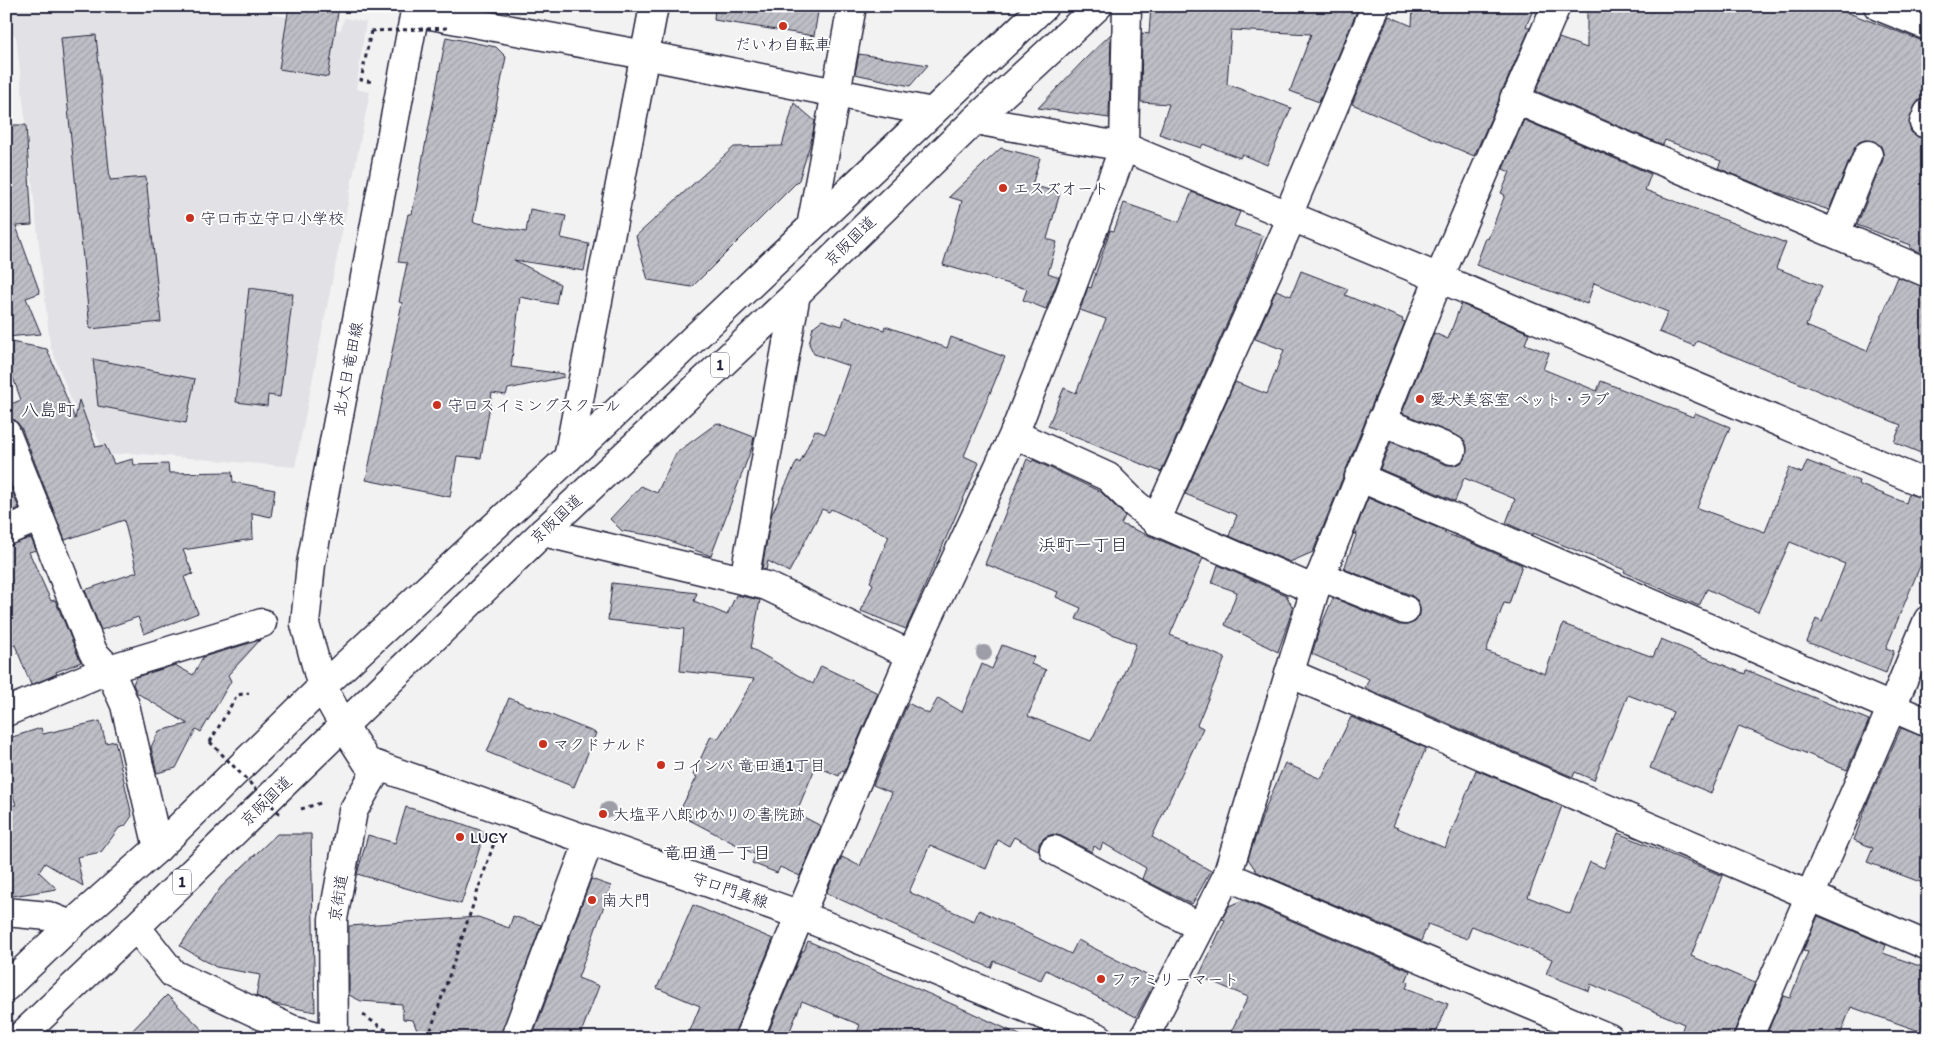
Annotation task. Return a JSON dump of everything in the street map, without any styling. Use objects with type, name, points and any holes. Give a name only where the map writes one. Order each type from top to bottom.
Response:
[{"type":"main road","points":[[568,458],[654,6]]},
{"type":"main road","points":[[811,227],[852,6]]},
{"type":"main road","name":"1","points":[[6,987],[71,925],[158,848],[322,687],[568,458],[1044,6]]},
{"type":"main road","name":"京阪国道","points":[[19,1038],[344,726],[542,532],[796,294],[975,120],[1098,6]]},
{"type":"main road","points":[[749,1038],[911,655],[1014,434],[1068,298],[1124,147],[1127,6]]},
{"type":"main road","points":[[1156,521],[1290,216],[1376,6]]},
{"type":"main road","points":[[1144,1038],[1227,876],[1317,583],[1439,278],[1514,99],[1556,6]]},
{"type":"main road","points":[[1878,6],[1928,26]]},
{"type":"main road","points":[[416,9],[932,112]]},
{"type":"main road","name":"北大日竜田線","points":[[344,726],[322,687],[305,624],[311,564],[416,9]]},
{"type":"main road","points":[[1514,99],[1928,273]]},
{"type":"main road","points":[[975,120],[1124,147],[1928,485]]},
{"type":"main road","points":[[1836,234],[1868,155]]},
{"type":"main road","points":[[744,580],[796,294]]},
{"type":"main road","points":[[1382,421],[1452,450]]},
{"type":"main road","points":[[6,433],[94,652],[109,669],[124,705],[158,848]]},
{"type":"main road","points":[[1014,434],[1108,477],[1134,504],[1156,521],[1317,583],[1405,610]]},
{"type":"main road","points":[[1359,477],[1928,722]]},
{"type":"main road","points":[[6,531],[39,517]]},
{"type":"main road","points":[[542,532],[767,586],[911,655]]},
{"type":"main road","points":[[1748,1038],[1928,620]]},
{"type":"main road","points":[[6,712],[109,669],[262,623]]},
{"type":"main road","points":[[1289,673],[1928,946]]},
{"type":"main road","name":"守口門真線","points":[[344,726],[367,762],[800,915],[1099,1038]]},
{"type":"main road","name":"京街道","points":[[334,1038],[333,919],[353,811],[379,766]]},
{"type":"main road","points":[[515,1038],[589,841]]},
{"type":"main road","points":[[1054,850],[1200,927]]},
{"type":"main road","points":[[1227,876],[1608,1038]]},
{"type":"main road","points":[[6,912],[48,916],[71,925]]},
{"type":"main road","points":[[136,927],[173,974],[291,1029],[325,1038]]},
{"type":"path","points":[[375,83],[361,80],[371,31],[450,28]]},
{"type":"path","points":[[249,693],[237,695],[210,742],[281,814],[289,812]]},
{"type":"path","points":[[298,810],[332,800]]},
{"type":"path","points":[[428,1038],[506,810]]},
{"type":"path","points":[[384,1029],[406,1038]]},
{"type":"shaded area","name":"守口市立守口小学校","points":[[6,6],[270,6],[269,13],[341,30],[344,18],[366,22],[356,89],[370,92],[295,467],[129,453],[106,456],[94,430],[85,435],[50,345],[16,36],[6,32]]},
{"type":"building","points":[[289,6],[339,6],[328,77],[279,69]]},
{"type":"building","name":"だいわ自転車","points":[[715,6],[819,6],[814,36],[714,20]]},
{"type":"building","points":[[1151,6],[1359,6],[1319,102],[1290,91],[1311,34],[1231,30],[1227,84],[1291,108],[1267,165],[1242,154],[1240,158],[1203,144],[1201,148],[1159,134],[1169,104],[1141,102],[1142,33],[1149,34]]},
{"type":"building","points":[[1413,6],[1535,6],[1526,26],[1530,28],[1474,156],[1352,104],[1389,16],[1412,26]]},
{"type":"building","points":[[1587,6],[1830,6],[1928,43],[1928,98],[1919,100],[1914,107],[1909,125],[1911,132],[1918,137],[1928,138],[1928,256],[1910,248],[1911,245],[1857,225],[1883,160],[1881,146],[1874,141],[1865,140],[1859,142],[1854,149],[1829,210],[1773,191],[1718,168],[1721,161],[1665,140],[1663,145],[1536,91],[1559,38],[1587,48]]},
{"type":"building","points":[[1111,34],[1109,118],[1038,108],[1084,60]]},
{"type":"building","points":[[96,35],[110,180],[146,177],[161,322],[90,329],[61,38]]},
{"type":"building","points":[[446,37],[496,47],[506,57],[473,222],[526,232],[530,209],[566,216],[561,238],[589,244],[584,271],[514,260],[560,284],[556,304],[520,297],[511,367],[564,374],[564,377],[508,389],[506,395],[492,393],[481,458],[457,456],[450,497],[366,480],[402,303],[399,302],[407,263],[398,262],[408,214],[412,214]]},
{"type":"building","points":[[859,54],[928,65],[910,86],[855,74]]},
{"type":"building","points":[[794,103],[815,121],[812,138],[799,180],[692,287],[648,280],[636,236],[734,147],[782,146]]},
{"type":"building","points":[[1524,120],[1651,174],[1645,190],[1786,243],[1776,268],[1822,286],[1806,326],[1867,351],[1898,277],[1928,288],[1928,468],[1920,465],[1923,454],[1894,442],[1901,425],[1697,341],[1694,346],[1659,332],[1668,312],[1594,283],[1587,304],[1476,265],[1505,195],[1501,193],[1510,172],[1503,169]]},
{"type":"building","points":[[6,125],[26,125],[32,225],[16,226],[40,293],[26,298],[41,334],[6,337]]},
{"type":"building","points":[[1001,148],[1040,158],[1032,185],[1060,193],[1047,239],[1057,242],[1048,273],[1059,277],[1046,309],[1023,300],[1027,289],[943,265],[962,201],[949,197]]},
{"type":"building","points":[[1192,192],[1240,212],[1234,226],[1263,236],[1248,276],[1161,472],[1048,426],[1064,388],[1076,393],[1106,319],[1080,310],[1088,287],[1091,288],[1110,230],[1114,231],[1124,203],[1179,222]]},
{"type":"building","points":[[1301,271],[1348,289],[1345,295],[1403,319],[1402,321],[1405,322],[1313,552],[1290,562],[1229,536],[1237,515],[1185,494],[1235,382],[1267,394],[1284,350],[1255,339],[1276,290],[1291,296]]},
{"type":"building","points":[[249,288],[293,294],[280,397],[268,395],[267,406],[236,402]]},
{"type":"building","points":[[1461,304],[1529,333],[1525,344],[1549,353],[1543,369],[1597,391],[1601,381],[1693,417],[1695,413],[1730,427],[1697,508],[1765,532],[1789,468],[1802,473],[1807,461],[1859,481],[1858,484],[1906,503],[1909,494],[1928,500],[1928,547],[1886,648],[1894,651],[1886,673],[1807,642],[1816,619],[1822,622],[1845,564],[1790,542],[1758,612],[1707,589],[1699,606],[1624,572],[1625,570],[1506,523],[1515,499],[1464,478],[1455,501],[1380,469],[1391,442],[1447,465],[1461,463],[1466,456],[1467,447],[1465,441],[1458,436],[1402,413],[1434,333],[1448,339]]},
{"type":"building","points":[[845,317],[884,330],[885,326],[947,348],[951,337],[1005,357],[964,456],[979,463],[906,629],[861,611],[873,584],[870,582],[889,536],[831,509],[829,512],[822,509],[789,572],[768,561],[766,570],[762,569],[771,516],[797,461],[800,463],[815,430],[825,434],[849,366],[814,354],[809,344],[813,327],[822,320],[842,326]]},
{"type":"building","points":[[6,341],[47,349],[75,419],[79,400],[96,447],[105,445],[114,464],[133,459],[134,465],[168,464],[169,473],[232,472],[233,482],[275,490],[271,517],[252,513],[253,539],[183,550],[193,574],[184,577],[198,613],[144,634],[138,617],[101,630],[85,590],[137,572],[124,520],[65,540],[21,427],[15,420],[6,418],[6,406],[21,400],[6,358]]},
{"type":"building","points":[[93,359],[195,379],[186,423],[98,406]]},
{"type":"building","points":[[717,423],[754,437],[752,447],[711,556],[656,536],[622,531],[610,519],[641,486],[657,493],[676,453]]},
{"type":"building","points":[[1027,459],[1032,462],[1033,460],[1101,492],[1125,516],[1121,524],[1203,558],[1170,635],[1225,658],[1197,725],[1203,728],[1152,837],[1211,871],[1192,904],[1142,879],[1146,868],[1103,843],[1100,850],[1094,846],[1092,852],[1061,836],[1053,834],[1045,837],[1040,842],[1038,850],[1014,837],[1009,846],[998,840],[986,869],[930,845],[909,892],[974,921],[979,910],[1071,954],[1078,940],[1156,980],[1136,1017],[1046,970],[1041,980],[994,961],[991,968],[879,919],[879,917],[826,893],[842,857],[860,866],[892,793],[873,785],[908,703],[929,714],[938,698],[962,712],[982,664],[992,669],[1002,645],[1034,657],[1031,664],[1046,670],[1028,716],[1091,741],[1121,680],[1136,644],[1076,619],[1081,608],[1056,597],[1058,592],[985,564]]},
{"type":"building","points":[[6,476],[19,508],[6,514]]},
{"type":"building","points":[[1368,498],[1445,531],[1444,533],[1522,565],[1509,604],[1504,603],[1486,651],[1545,674],[1563,624],[1653,657],[1661,639],[1745,674],[1746,670],[1869,720],[1847,770],[1739,726],[1711,793],[1650,768],[1673,712],[1628,695],[1594,780],[1575,772],[1573,777],[1365,688],[1369,679],[1312,654],[1319,630],[1333,598],[1399,625],[1415,622],[1420,615],[1418,601],[1411,595],[1344,569],[1357,533],[1354,534]]},
{"type":"building","points":[[31,538],[36,550],[29,552],[51,601],[55,600],[81,662],[31,685],[15,645],[12,646],[6,632],[6,546]]},
{"type":"building","points":[[1218,565],[1286,595],[1293,608],[1278,652],[1225,625],[1237,592],[1212,583]]},
{"type":"building","points":[[612,583],[697,593],[694,601],[727,615],[736,595],[760,600],[751,648],[813,684],[821,666],[878,693],[844,772],[841,771],[839,776],[816,766],[796,813],[821,826],[800,876],[780,867],[777,873],[752,863],[756,855],[678,814],[697,777],[693,775],[711,736],[718,739],[754,679],[680,671],[684,629],[608,620]]},
{"type":"building","points":[[260,640],[228,675],[231,681],[201,732],[196,729],[176,768],[157,773],[151,747],[159,731],[188,724],[137,693],[133,684],[136,677],[175,665],[193,675],[203,657]]},
{"type":"building","points":[[509,698],[596,733],[574,787],[487,752]]},
{"type":"building","points":[[1351,717],[1426,748],[1393,826],[1445,848],[1476,770],[1562,806],[1528,897],[1570,914],[1590,862],[1604,868],[1618,833],[1723,876],[1691,956],[1755,983],[1733,1038],[1679,1038],[1684,1024],[1591,984],[1589,991],[1546,974],[1552,959],[1472,926],[1467,939],[1428,924],[1421,941],[1257,872],[1248,859],[1265,809],[1285,763],[1321,779]]},
{"type":"building","points":[[100,721],[106,743],[115,741],[132,816],[125,826],[119,828],[101,852],[77,857],[83,886],[45,863],[39,872],[57,889],[6,897],[6,806],[16,805],[6,774],[6,739],[41,728],[43,734]]},
{"type":"building","points":[[1901,728],[1928,738],[1928,885],[1867,862],[1873,848],[1854,840],[1868,802]]},
{"type":"building","points":[[406,807],[449,819],[485,832],[461,904],[357,874],[368,835],[395,843]]},
{"type":"building","points":[[277,834],[311,834],[315,1012],[275,1004],[256,996],[260,975],[216,967],[180,946],[221,887]]},
{"type":"building","points":[[591,879],[611,886],[578,978],[599,986],[579,1038],[532,1038]]},
{"type":"building","points":[[1243,900],[1410,971],[1406,981],[1409,982],[1406,988],[1448,1004],[1434,1038],[1228,1038],[1248,997],[1199,976],[1225,920],[1222,919],[1229,906]]},
{"type":"building","points":[[693,905],[773,939],[734,1038],[687,1038],[700,1006],[657,988]]},
{"type":"building","points":[[513,916],[541,925],[500,1038],[420,1038],[413,1020],[403,1019],[402,1004],[361,1001],[349,995],[349,926],[478,917],[509,928]]},
{"type":"building","points":[[1818,916],[1886,945],[1883,953],[1928,969],[1928,1034],[1851,1007],[1839,1038],[1765,1038],[1783,996],[1790,998],[1808,952],[1803,951]]},
{"type":"building","points":[[808,941],[1026,1038],[855,1038],[860,1025],[802,1001],[787,1038],[766,1038],[802,951],[804,951]]},
{"type":"building","points":[[167,995],[211,1038],[125,1038]]},
{"type":"place","name":"だいわ自転車","points":[[783,26]]},
{"type":"place","name":"エスズオート","points":[[1003,188]]},
{"type":"place","name":"守口市立守口小学校","points":[[190,218]]},
{"type":"place","name":"愛犬美容室 ペット・ラブ","points":[[1420,399]]},
{"type":"place","name":"守口スイミングスクール","points":[[437,405]]},
{"type":"place","name":"マクドナルド","points":[[543,744]]},
{"type":"place","name":"コインパ 竜田通1丁目","points":[[661,765]]},
{"type":"place","name":"大塩平八郎ゆかりの書院跡","points":[[603,814]]},
{"type":"place","name":"LUCY","points":[[460,837]]},
{"type":"place","name":"南大門","points":[[592,900]]},
{"type":"place","name":"ファミリーマート","points":[[1101,979]]},
{"type":"district","name":"八島町","points":[[48,410]]},
{"type":"district","name":"浜町一丁目","points":[[1083,545]]},
{"type":"district","name":"竜田通一丁目","points":[[717,853]]}]
